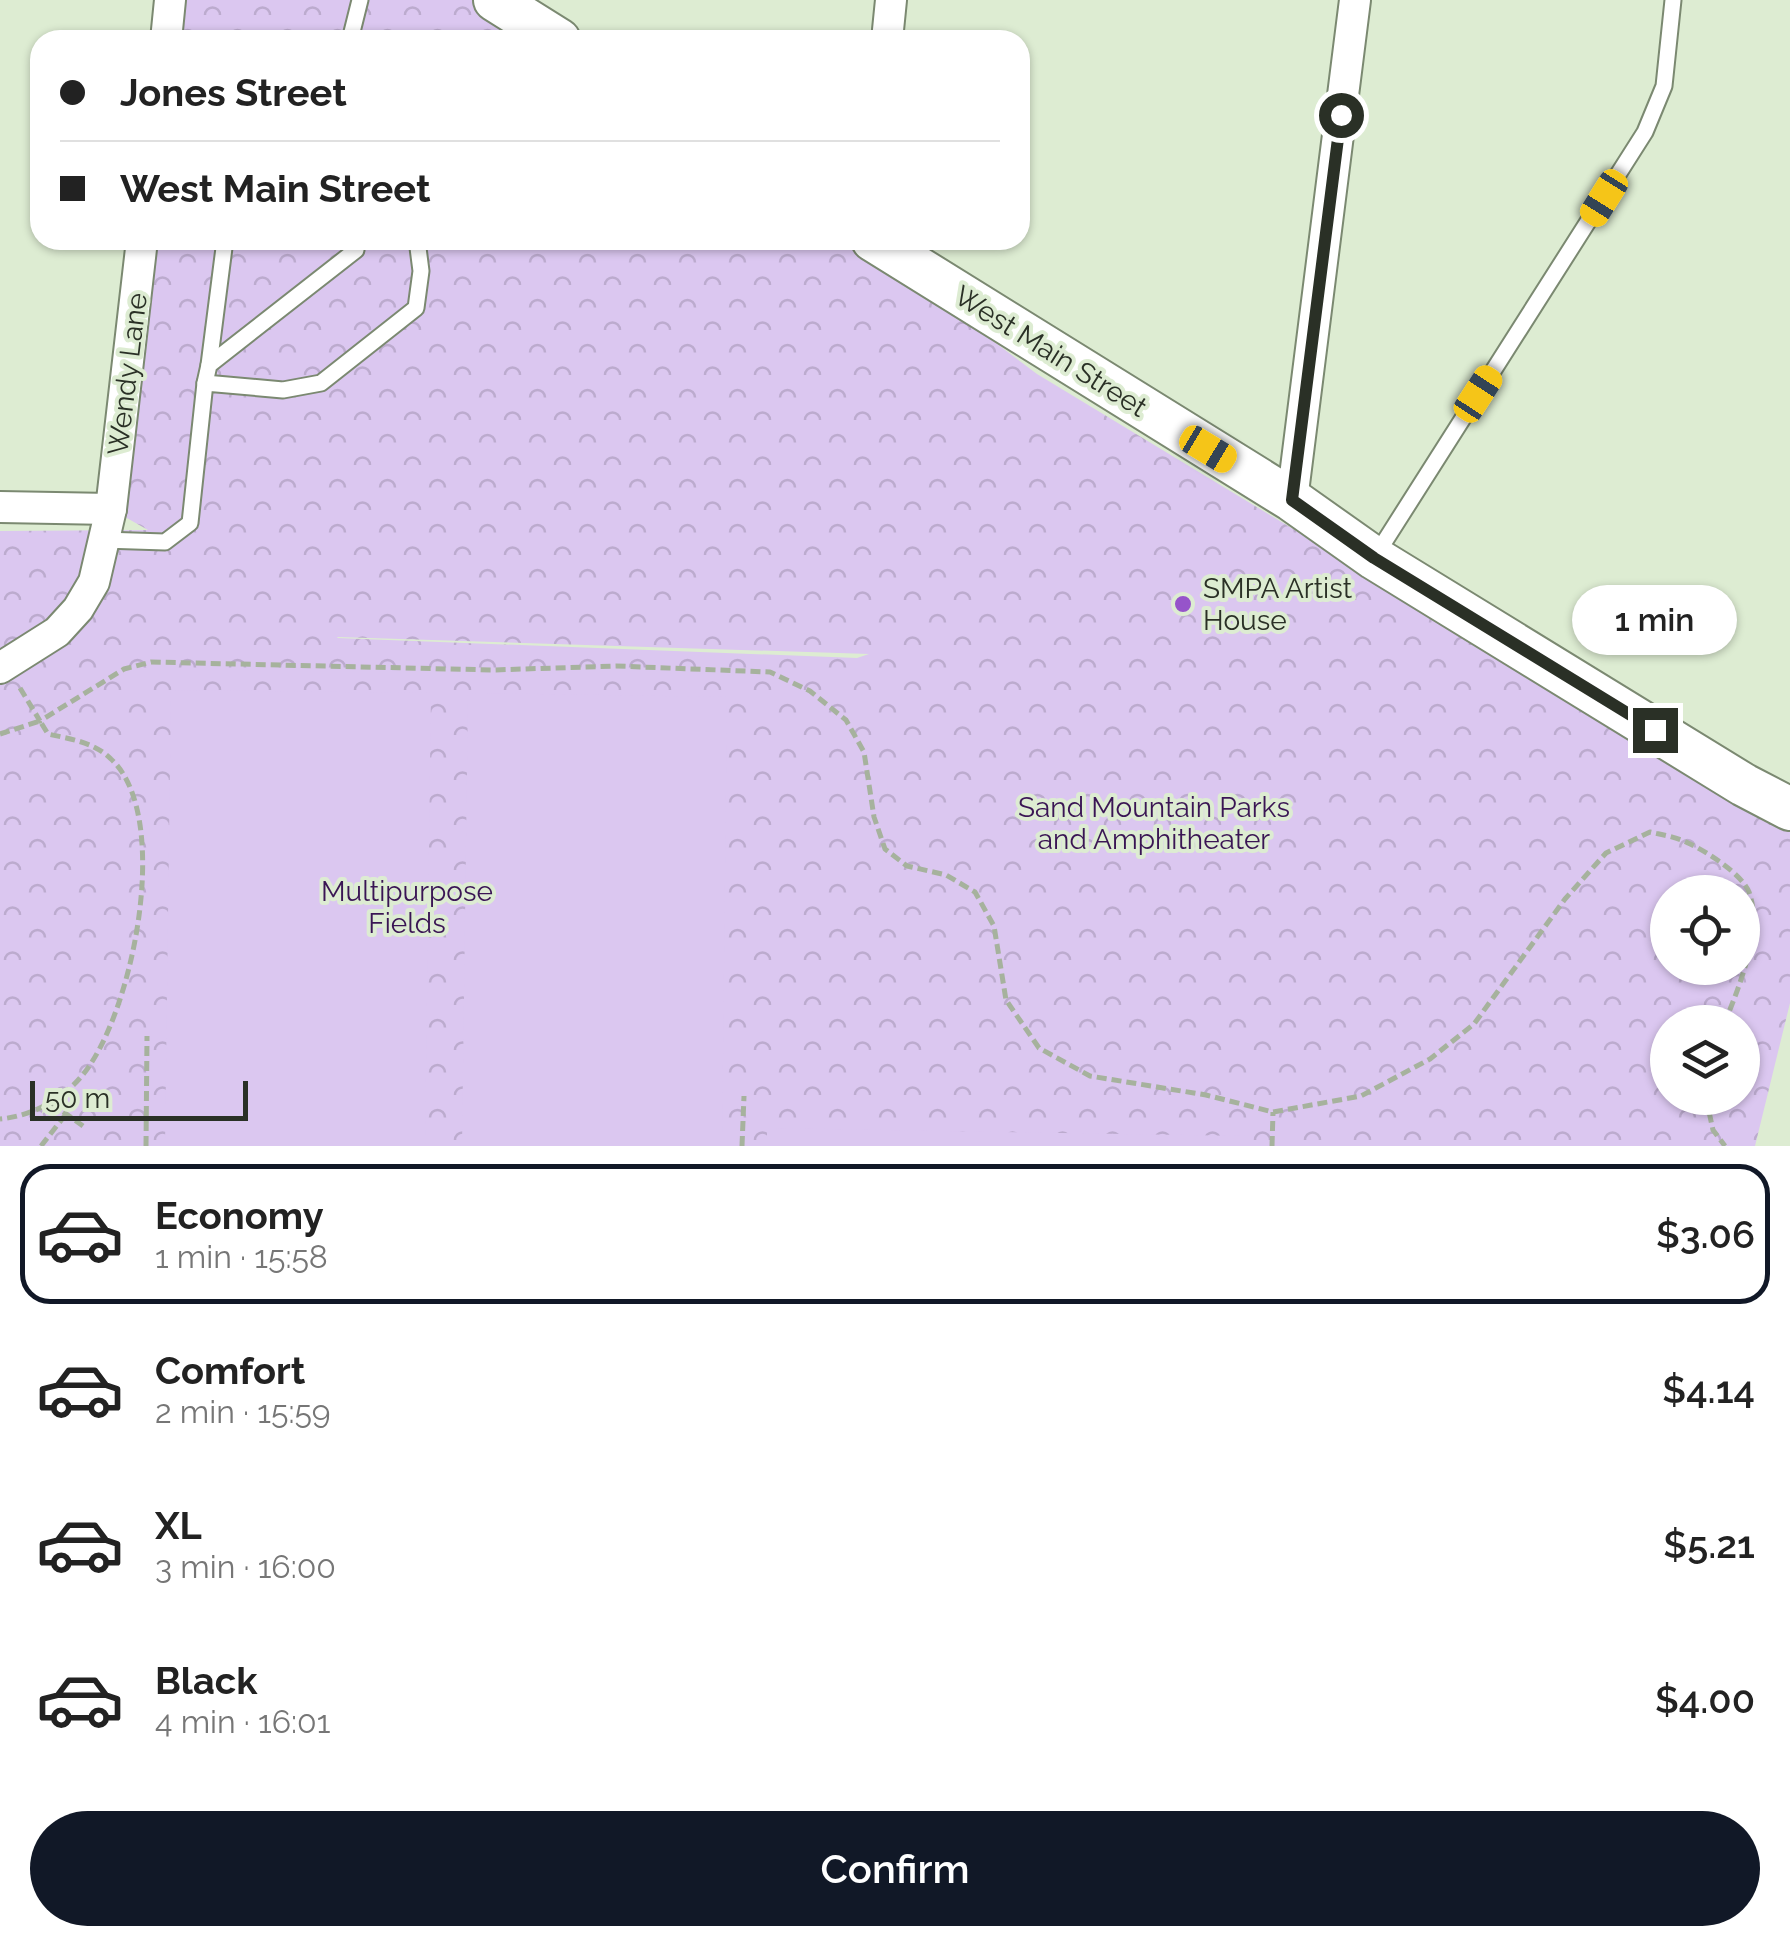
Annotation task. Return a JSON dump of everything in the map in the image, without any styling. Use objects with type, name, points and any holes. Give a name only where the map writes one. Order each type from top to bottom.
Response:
[{"type":"main road","points":[[495,0],[543,30]]},
{"type":"main road","name":"West Main Street","points":[[889,250],[1292,500],[1374,558],[1744,784],[1790,808]]},
{"type":"street","points":[[167,30],[170,0]]},
{"type":"street","points":[[888,30],[891,0]]},
{"type":"street","points":[[1292,500],[1356,0]]},
{"type":"street","name":"Wendy Lane","points":[[3,666],[57,632],[78,610],[94,582],[111,509],[141,250]]},
{"type":"street","points":[[0,508],[111,509]]},
{"type":"lane","points":[[352,30],[360,0]]},
{"type":"lane","points":[[1374,558],[1646,132],[1664,86],[1673,0]]},
{"type":"lane","points":[[104,540],[165,542],[190,523],[224,250]]},
{"type":"lane","points":[[209,366],[356,250]]},
{"type":"lane","points":[[205,383],[283,390],[321,383],[416,308],[422,271],[419,250]]},
{"type":"path","points":[[0,734],[40,721],[124,669],[151,662],[493,670],[616,666],[770,672],[810,691],[846,720],[864,752],[874,818],[885,849],[907,866],[946,876],[976,892],[994,926],[1006,1000],[1039,1048],[1090,1076],[1206,1095],[1273,1112],[1361,1096],[1430,1060],[1474,1024],[1565,899],[1606,854],[1650,832],[1687,842],[1723,863],[1748,890],[1754,926],[1732,1005]]},
{"type":"path","points":[[0,1119],[50,1103],[80,1079],[91,1064],[122,998],[141,894],[142,837],[140,813],[126,778],[112,759],[91,744],[48,734],[3,666]]},
{"type":"path","points":[[146,1146],[147,1036]]},
{"type":"path","points":[[742,1146],[744,1096]]},
{"type":"path","points":[[50,1103],[83,1126]]},
{"type":"path","points":[[1272,1146],[1273,1112]]},
{"type":"path","points":[[41,1146],[66,1114]]},
{"type":"path","points":[[1710,1115],[1713,1130],[1725,1146]]},
{"type":"green space","points":[[170,0],[495,0],[543,30],[167,30]]},
{"type":"green space","name":"Sand Mountain Parks and Amphitheater","points":[[141,250],[872,250],[1037,374],[1790,830],[1790,1003],[1755,1146],[0,1146],[0,531],[148,530],[111,509]],"holes":[[[338,637],[869,654],[857,658],[337,638]]]},
{"type":"green space","name":"Multipurpose Fields","points":[[171,690],[431,693],[425,1146],[165,1146]]},
{"type":"green space","points":[[468,693],[727,697],[722,1146],[462,1146]]},
{"type":"green space","points":[[767,1128],[1246,1136],[1246,1146],[767,1146]]},
{"type":"place","name":"SMPA Artist House","points":[[1183,604]]},
{"type":"route","points":[[1341,115],[1292,500],[1374,558],[1655,730]]}]
